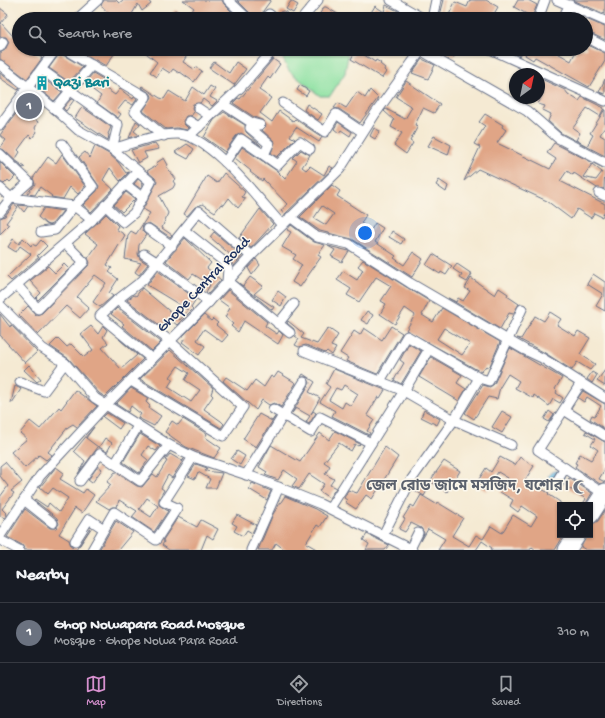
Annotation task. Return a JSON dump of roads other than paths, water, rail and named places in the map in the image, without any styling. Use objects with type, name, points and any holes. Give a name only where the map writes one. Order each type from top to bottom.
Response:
[{"type":"highway","points":[[593,510],[604,493]]},
{"type":"highway","points":[[567,550],[575,538]]},
{"type":"street","points":[[228,0],[241,12]]},
{"type":"street","points":[[308,12],[318,0]]},
{"type":"street","points":[[391,0],[412,12]]},
{"type":"street","points":[[433,12],[436,0]]},
{"type":"street","points":[[541,12],[545,0]]},
{"type":"street","points":[[557,0],[585,12]]},
{"type":"street","points":[[84,12],[96,1]]},
{"type":"street","points":[[566,12],[570,5]]},
{"type":"street","points":[[593,16],[605,21]]},
{"type":"street","points":[[593,41],[605,48]]},
{"type":"street","points":[[0,125],[51,56]]},
{"type":"street","points":[[76,56],[146,97],[135,112],[164,136]]},
{"type":"street","points":[[189,136],[240,88],[268,56]]},
{"type":"street","name":"Ghope Central Road","points":[[0,536],[40,476],[105,406],[209,302],[251,256],[340,169],[375,114],[418,56]]},
{"type":"street","points":[[432,56],[527,111],[558,138],[605,163]]},
{"type":"street","points":[[506,56],[605,100]]},
{"type":"street","points":[[0,65],[55,109],[78,130],[112,149],[151,182],[134,213],[123,222],[105,205]]},
{"type":"street","points":[[55,109],[92,65]]},
{"type":"street","points":[[42,70],[118,125],[112,149]]},
{"type":"street","points":[[283,103],[325,132],[336,114],[361,131]]},
{"type":"street","points":[[223,104],[254,126],[269,144],[264,155]]},
{"type":"street","points":[[198,108],[210,116]]},
{"type":"street","points":[[189,121],[199,127]]},
{"type":"street","points":[[244,141],[254,126]]},
{"type":"street","points":[[112,149],[141,140],[164,136],[178,134],[189,136],[235,171],[282,225]]},
{"type":"street","points":[[225,162],[241,139],[278,165],[300,142],[310,150]]},
{"type":"street","points":[[41,232],[55,230],[74,206],[94,187],[62,144]]},
{"type":"street","points":[[0,154],[29,182],[11,198],[0,212]]},
{"type":"street","points":[[0,299],[66,244],[92,220],[138,171]]},
{"type":"street","points":[[125,184],[143,198]]},
{"type":"street","points":[[0,188],[11,198],[74,206],[92,220]]},
{"type":"street","points":[[152,359],[100,316],[117,300],[144,280],[199,211],[251,256]]},
{"type":"street","points":[[290,217],[317,237],[349,244],[410,283],[542,358],[605,398]]},
{"type":"street","points":[[148,228],[172,246]]},
{"type":"street","points":[[184,230],[223,262],[228,269],[227,281],[290,333]]},
{"type":"street","points":[[17,285],[38,309],[84,262],[66,244]]},
{"type":"street","points":[[144,254],[209,302]]},
{"type":"street","points":[[117,300],[170,341],[243,407],[224,436],[131,380]]},
{"type":"street","points":[[278,324],[294,304]]},
{"type":"street","points":[[0,305],[42,348],[65,363],[95,398],[105,406],[168,445],[193,457],[279,487],[330,508],[383,535],[396,546],[411,549],[418,532]]},
{"type":"street","points":[[380,381],[407,336],[479,378],[489,381],[522,309]]},
{"type":"street","points":[[330,508],[429,349]]},
{"type":"street","points":[[304,351],[404,391],[454,420],[511,445]]},
{"type":"street","points":[[20,382],[44,391],[65,363]]},
{"type":"street","points":[[383,535],[411,480],[454,420],[479,378]]},
{"type":"street","points":[[246,475],[304,382]]},
{"type":"street","points":[[581,384],[538,450],[604,493]]},
{"type":"street","points":[[273,409],[311,432],[320,417],[371,443]]},
{"type":"street","points":[[564,410],[605,436]]},
{"type":"street","points":[[115,464],[138,426]]},
{"type":"street","points":[[80,482],[100,454],[140,481],[168,445]]},
{"type":"street","points":[[92,550],[114,512],[156,540],[177,508],[164,502],[193,457]]},
{"type":"street","points":[[557,481],[565,468]]},
{"type":"street","points":[[251,550],[279,487]]},
{"type":"street","points":[[24,500],[53,523]]},
{"type":"street","points":[[75,541],[89,519],[104,529]]},
{"type":"street","points":[[0,540],[19,550]]},
{"type":"water","points":[[556,471],[562,473],[564,479],[562,485],[556,487],[550,485],[548,479],[550,473]]},
{"type":"place","name":"Qazi Bari","points":[[42,83]]},
{"type":"place","name":"Ghop Nowapara Road Mosque","points":[[29,106]]},
{"type":"place","name":"জেল রোড জামে মসজিদ, যশোর।","points":[[580,487]]}]
